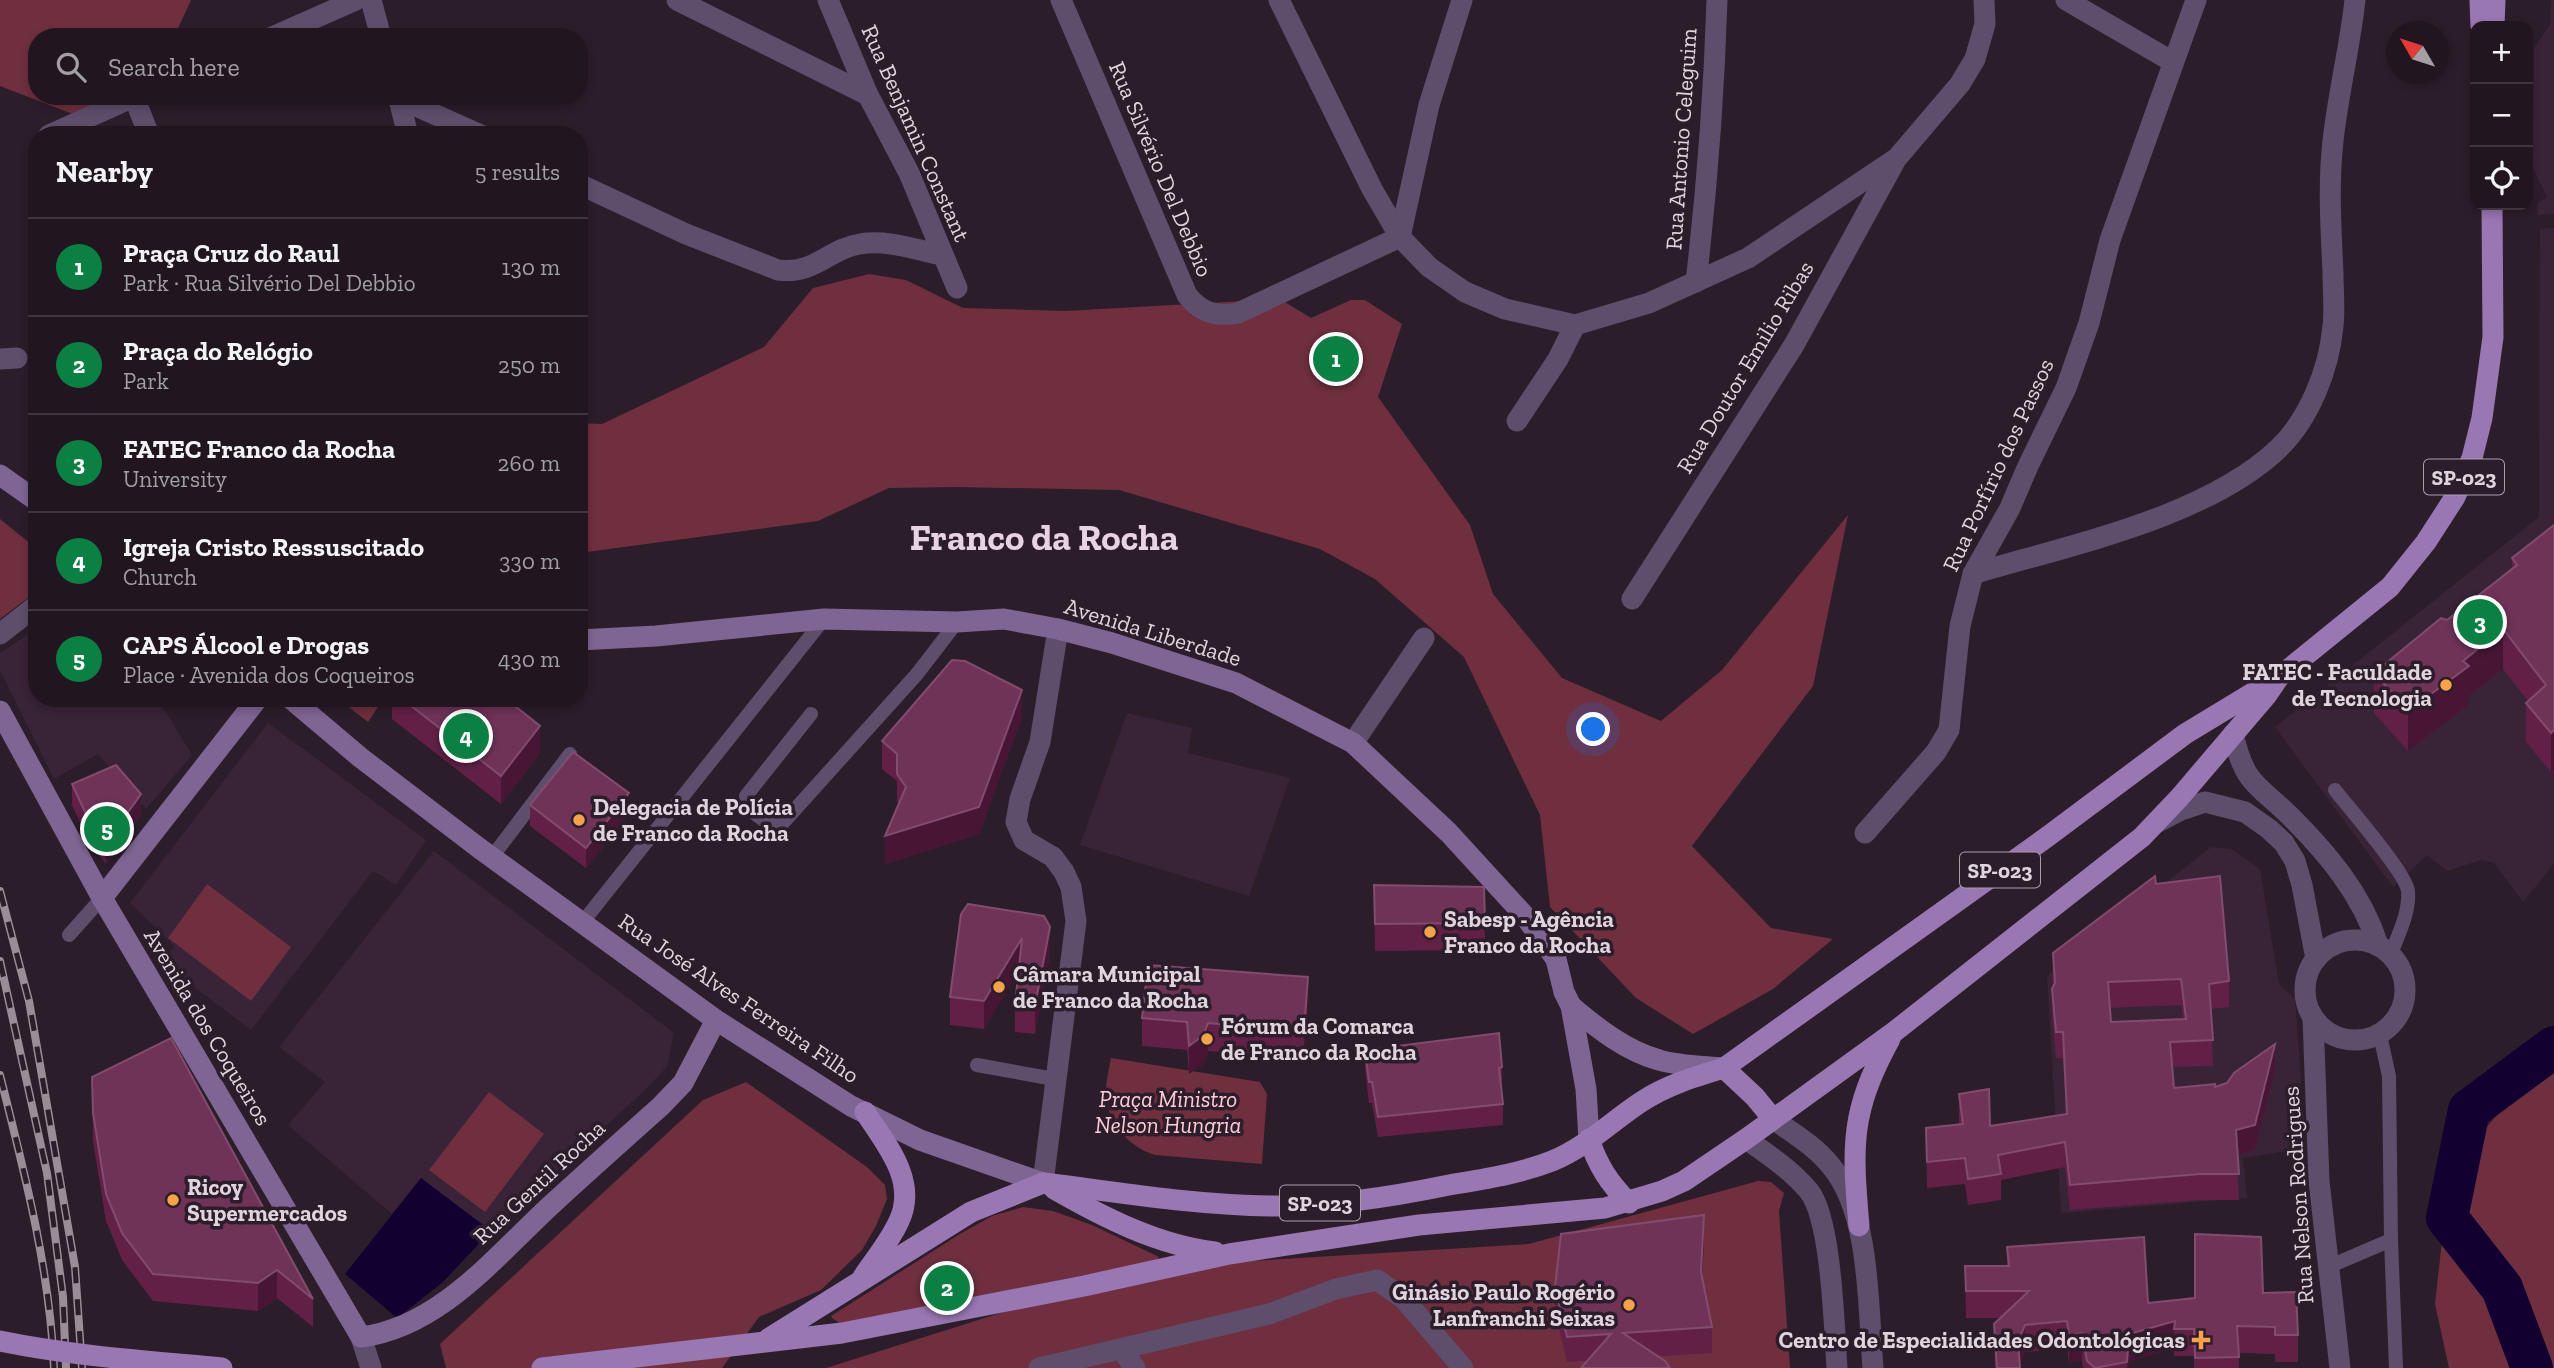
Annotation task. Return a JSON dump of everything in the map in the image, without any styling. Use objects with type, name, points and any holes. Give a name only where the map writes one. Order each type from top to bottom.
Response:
[{"type":"main road","points":[[2480,0],[2482,21]]},
{"type":"main road","points":[[2494,21],[2495,0]]},
{"type":"main road","name":"SP-023","points":[[1589,1139],[1661,1091],[1684,1079],[1724,1068],[2047,837],[2185,734],[2280,677],[2390,587],[2426,542],[2455,497],[2472,458],[2488,384],[2493,337],[2492,210]]},
{"type":"main road","points":[[0,475],[28,495]]},
{"type":"main road","name":"Avenida Liberdade","points":[[588,640],[656,636],[824,619],[957,622],[1004,619],[1112,643],[1236,683],[1353,743],[1449,833],[1524,915],[1556,959],[1564,992],[1571,1006],[1586,1089],[1589,1139]]},
{"type":"main road","name":"SP-023","points":[[542,1368],[842,1333],[1084,1286],[1229,1254],[1419,1225],[1605,1208],[1662,1191],[1684,1181],[1746,1139],[1894,1032],[2131,845],[2180,797],[2280,677]]},
{"type":"main road","points":[[102,898],[251,707]]},
{"type":"main road","name":"Rua José Alves Ferreira Filho","points":[[301,707],[361,758],[492,857],[716,1020],[851,1106],[920,1140],[1042,1183],[1211,1203],[1271,1206],[1332,1203],[1414,1192],[1514,1173],[1554,1160],[1589,1139]]},
{"type":"main road","name":"Avenida dos Coqueiros","points":[[0,711],[102,898],[361,1337]]},
{"type":"main road","points":[[1571,1006],[1623,1044],[1659,1061],[1724,1068],[1755,1097],[1773,1119]]},
{"type":"main road","name":"Rua Gentil Rocha","points":[[361,1337],[394,1331],[418,1320],[451,1297],[484,1268],[683,1083],[716,1020]]},
{"type":"main road","points":[[1859,1226],[1854,1161],[1858,1111],[1866,1088],[1894,1032]]},
{"type":"main road","points":[[859,1283],[900,1220],[904,1199],[904,1178],[895,1158],[865,1112]]},
{"type":"main road","points":[[1589,1139],[1605,1178],[1629,1203]]},
{"type":"main road","points":[[1042,1183],[1098,1214],[1138,1231],[1195,1250],[1229,1254]]},
{"type":"main road","name":"SP-023","points":[[763,1341],[971,1212],[1042,1183]]},
{"type":"main road","points":[[0,1341],[130,1360],[222,1368]]},
{"type":"street","points":[[292,28],[356,0]]},
{"type":"street","points":[[371,0],[379,28]]},
{"type":"street","points":[[677,0],[868,94]]},
{"type":"street","name":"Rua Benjamin Constant","points":[[828,0],[868,94],[909,173],[957,288]]},
{"type":"street","name":"Rua Silvério Del Debbio","points":[[1061,0],[1187,295],[1203,310],[1212,314],[1238,313],[1400,237]]},
{"type":"street","points":[[1279,0],[1372,189],[1400,237],[1429,267],[1465,292],[1504,309],[1575,325],[1649,303],[1748,258],[1897,158],[1960,85],[1975,59],[1984,24],[1984,0]]},
{"type":"street","points":[[1400,237],[1429,105],[1462,0]]},
{"type":"street","name":"Rua Antonio Celeguim","points":[[1696,282],[1708,184],[1717,0]]},
{"type":"street","points":[[2066,0],[2173,62]]},
{"type":"street","name":"Rua Porfírio dos Passos","points":[[1865,833],[1922,770],[1949,730],[1960,626],[1973,574],[2011,508],[2066,388],[2089,323],[2110,240],[2196,0]]},
{"type":"street","points":[[1973,574],[2122,530],[2189,506],[2249,472],[2280,448],[2308,411],[2323,373],[2333,326],[2333,141],[2355,0]]},
{"type":"street","points":[[69,126],[117,105]]},
{"type":"street","points":[[138,105],[146,126]]},
{"type":"street","points":[[400,105],[406,126]]},
{"type":"street","points":[[415,105],[461,126]]},
{"type":"street","name":"Rua Doutor Emilio Ribas","points":[[1632,598],[1794,345],[1897,158]]},
{"type":"street","points":[[588,188],[697,238],[778,270],[803,270],[848,247],[862,243],[895,245],[942,255]]},
{"type":"street","points":[[1517,421],[1559,359],[1575,325]]},
{"type":"street","points":[[0,634],[28,612]]},
{"type":"street","points":[[1042,1183],[1054,1079],[1073,962],[1076,921],[1071,887],[1064,872],[1053,857],[1024,841],[1016,822],[1020,799],[1040,742],[1058,629]]},
{"type":"street","points":[[1353,743],[1424,638]]},
{"type":"street","points":[[2233,734],[2238,756],[2253,783],[2289,815],[2334,864],[2361,902],[2384,949],[2400,966],[2405,981],[2406,996],[2401,1011],[2393,1024],[2380,1035],[2363,1040],[2347,1040],[2330,1034],[2308,1010],[2305,991],[2308,972],[2316,959],[2330,947],[2346,941],[2362,940],[2384,949]]},
{"type":"street","points":[[2153,825],[2180,810],[2205,803],[2245,812],[2259,821],[2284,843],[2295,861],[2316,959]]},
{"type":"street","name":"Rua Nelson Rodrigues","points":[[2313,1018],[2319,1181],[2340,1368]]},
{"type":"street","points":[[1773,1119],[1815,1149],[1833,1167],[1844,1187],[1859,1226],[1865,1256],[1873,1368]]},
{"type":"street","points":[[1746,1139],[1783,1164],[1811,1194],[1823,1225],[1828,1256],[1837,1368]]},
{"type":"street","points":[[1039,1368],[1269,1314],[1336,1289],[1377,1280],[1403,1298],[1463,1368]]},
{"type":"street","name":"Avenida dos Coqueiros","points":[[361,1337],[371,1368]]},
{"type":"street","points":[[1122,1350],[1135,1368]]},
{"type":"lane","points":[[582,923],[824,619]]},
{"type":"lane","points":[[811,714],[746,796],[750,809],[775,825],[781,825],[908,684],[957,622]]},
{"type":"lane","points":[[492,857],[570,754]]},
{"type":"lane","points":[[2335,790],[2396,869],[2408,890],[2404,919],[2384,949]]},
{"type":"lane","points":[[69,935],[102,898]]},
{"type":"lane","points":[[2380,1035],[2389,1076],[2396,1368]]},
{"type":"lane","points":[[977,1065],[1054,1079]]},
{"type":"lane","points":[[2328,1267],[2391,1240]]},
{"type":"shaded area","points":[[2551,0],[2554,0],[2554,214],[2537,215],[2538,203],[2547,197],[2533,168],[2534,48],[2550,25]]},
{"type":"shaded area","points":[[2554,228],[2554,864],[2523,902],[2494,863],[2481,860],[2447,871],[2427,855],[2393,887],[2275,727],[2539,517],[2540,229]]},
{"type":"shaded area","points":[[28,634],[28,707],[163,707],[192,755],[146,809],[98,754],[54,779],[0,670],[0,653]]},
{"type":"shaded area","points":[[1127,713],[1192,728],[1188,753],[1290,778],[1249,896],[1080,845]]},
{"type":"shaded area","points":[[268,723],[426,840],[396,885],[373,871],[251,1030],[164,964],[174,946],[130,903]]},
{"type":"shaded area","points":[[2211,847],[2231,849],[2260,869],[2279,984],[2295,999],[2306,1148],[2243,1158],[2247,1198],[2061,1213],[2047,976]]},
{"type":"shaded area","points":[[434,851],[674,1033],[667,1067],[491,1231],[421,1178],[392,1214],[288,1125],[325,1082],[279,1047]]},
{"type":"shaded area","points":[[421,1178],[491,1231],[442,1283],[397,1318],[345,1274]]},
{"type":"green space","points":[[0,0],[191,0],[178,28],[28,28],[28,97],[0,86]]},
{"type":"green space","points":[[49,105],[97,105],[83,118]]},
{"type":"green space","points":[[869,274],[906,280],[963,308],[1065,311],[1280,299],[1311,318],[1351,300],[1365,300],[1402,324],[1378,397],[1470,525],[1493,594],[1562,678],[1661,721],[1722,670],[1848,515],[1813,686],[1692,846],[1771,928],[1833,939],[1773,989],[1693,1034],[1636,998],[1550,907],[1540,815],[1464,657],[1375,579],[1320,549],[1119,490],[957,487],[889,488],[818,521],[588,552],[588,423],[602,424],[764,347],[813,288]]},
{"type":"green space","points":[[0,519],[28,542],[28,598],[0,619]]},
{"type":"green space","points":[[349,707],[378,707],[368,722]]},
{"type":"green space","points":[[207,884],[291,947],[251,1001],[168,938]]},
{"type":"green space","name":"Praça Ministro Nelson Hungria","points":[[1111,1058],[1260,1082],[1267,1094],[1262,1164],[1155,1155],[1136,1146],[1114,1123],[1107,1103],[1107,1079]]},
{"type":"green space","points":[[2554,1065],[2554,1368],[2449,1368],[2435,1304],[2442,1241],[2474,1142],[2514,1095]]},
{"type":"green space","points":[[746,1082],[867,1167],[885,1185],[887,1199],[862,1250],[821,1290],[759,1317],[722,1368],[446,1368],[440,1344],[703,1100]]},
{"type":"green space","points":[[489,1092],[544,1134],[485,1212],[429,1170]]},
{"type":"green space","points":[[1758,1181],[1771,1182],[1784,1193],[1779,1211],[1790,1368],[826,1368],[1061,1294],[1219,1263],[1529,1244]]},
{"type":"green space","points":[[1023,1207],[1053,1211],[1092,1225],[1159,1257],[1156,1261],[841,1324],[832,1318],[831,1316],[960,1234],[992,1216]]},
{"type":"building","points":[[2554,525],[2554,730],[2551,733],[2526,703],[2546,685],[2503,629],[2463,661],[2469,666],[2408,711],[2374,673],[2441,618],[2447,620],[2517,565],[2512,558]]},
{"type":"building","points":[[952,660],[965,661],[1022,690],[979,807],[885,836],[906,787],[897,774],[897,754],[882,741]]},
{"type":"building","points":[[413,707],[516,707],[540,726],[501,776]]},
{"type":"building","name":"Delegacia de Polícia de Franco da Rocha","points":[[573,752],[629,793],[586,848],[530,805]]},
{"type":"building","points":[[116,765],[141,794],[106,843],[90,823],[72,784]]},
{"type":"building","points":[[2155,876],[2156,884],[2220,876],[2229,981],[2209,984],[2213,1040],[2170,1042],[2174,1088],[2215,1084],[2215,1087],[2227,1083],[2234,1073],[2275,1044],[2255,1125],[2236,1130],[2239,1174],[2200,1174],[2070,1185],[2065,1142],[1998,1155],[2001,1174],[1968,1179],[1965,1158],[1927,1162],[1926,1128],[1963,1124],[1959,1094],[1989,1089],[1990,1126],[2067,1114],[2063,1032],[2056,1032],[2052,989],[2055,983],[2053,953]],"holes":[[[2181,979],[2186,1019],[2111,1022],[2108,982]]]},
{"type":"building","points":[[1374,885],[1484,887],[1485,923],[1375,924]]},
{"type":"building","points":[[968,904],[1044,916],[1050,927],[1035,1006],[1015,1005],[1022,938],[984,1001],[950,997],[961,914]]},
{"type":"building","points":[[1148,965],[1308,977],[1304,1032],[1208,1023],[1204,1035],[1189,1046],[1187,1022],[1142,1018]]},
{"type":"building","points":[[1499,1033],[1503,1104],[1378,1117],[1372,1082],[1369,1082],[1365,1050]]},
{"type":"building","name":"Ricoy Supermercados","points":[[171,1038],[313,1299],[277,1270],[258,1283],[153,1274],[122,1233],[106,1194],[93,1113],[92,1077]]},
{"type":"building","name":"Ginásio Paulo Rogério Lanfranchi Seixas","points":[[1704,1215],[1701,1272],[1712,1327],[1623,1333],[1665,1361],[1670,1368],[1581,1368],[1611,1334],[1567,1337],[1555,1287],[1561,1234]]},
{"type":"building","points":[[2195,1234],[2261,1237],[2263,1293],[2296,1292],[2298,1335],[2275,1335],[2275,1327],[2237,1326],[2239,1357],[2195,1358],[2194,1329],[2174,1329],[2175,1321],[2129,1334],[2127,1362],[2095,1368],[2087,1361],[2082,1333],[2069,1336],[2067,1321],[2025,1325],[2018,1341],[2020,1368],[1997,1368],[1994,1324],[2029,1291],[1966,1291],[1965,1266],[2009,1266],[2007,1247],[2144,1237],[2148,1303],[2195,1298]]},
{"type":"waterway","points":[[2532,1368],[2502,1288],[2447,1218],[2469,1110],[2554,1047]]},
{"type":"railway","points":[[0,891],[29,1001],[75,1267],[82,1368]]},
{"type":"railway","points":[[0,961],[47,1173],[63,1297],[66,1368]]},
{"type":"railway","points":[[0,1075],[27,1184],[41,1257],[52,1331],[54,1368]]},
{"type":"place","name":"Praça Cruz do Raul","points":[[1336,359]]},
{"type":"place","name":"FATEC Franco da Rocha","points":[[2480,622]]},
{"type":"place","name":"FATEC - Faculdade de Tecnologia","points":[[2446,685]]},
{"type":"place","name":"Igreja Cristo Ressuscitado","points":[[466,736]]},
{"type":"place","name":"Delegacia de Polícia de Franco da Rocha","points":[[579,820]]},
{"type":"place","name":"CAPS Álcool e Drogas","points":[[107,829]]},
{"type":"place","name":"Sabesp - Agência Franco da Rocha","points":[[1430,932]]},
{"type":"place","name":"Câmara Municipal de Franco da Rocha","points":[[999,987]]},
{"type":"place","name":"Fórum da Comarca de Franco da Rocha","points":[[1207,1039]]},
{"type":"place","name":"Ricoy Supermercados","points":[[173,1200]]},
{"type":"place","name":"Praça do Relógio","points":[[947,1288]]},
{"type":"place","name":"Ginásio Paulo Rogério Lanfranchi Seixas","points":[[1629,1305]]},
{"type":"place","name":"Centro de Especialidades Odontológicas","points":[[2201,1340]]},
{"type":"district","name":"Franco da Rocha","points":[[1044,537]]}]
